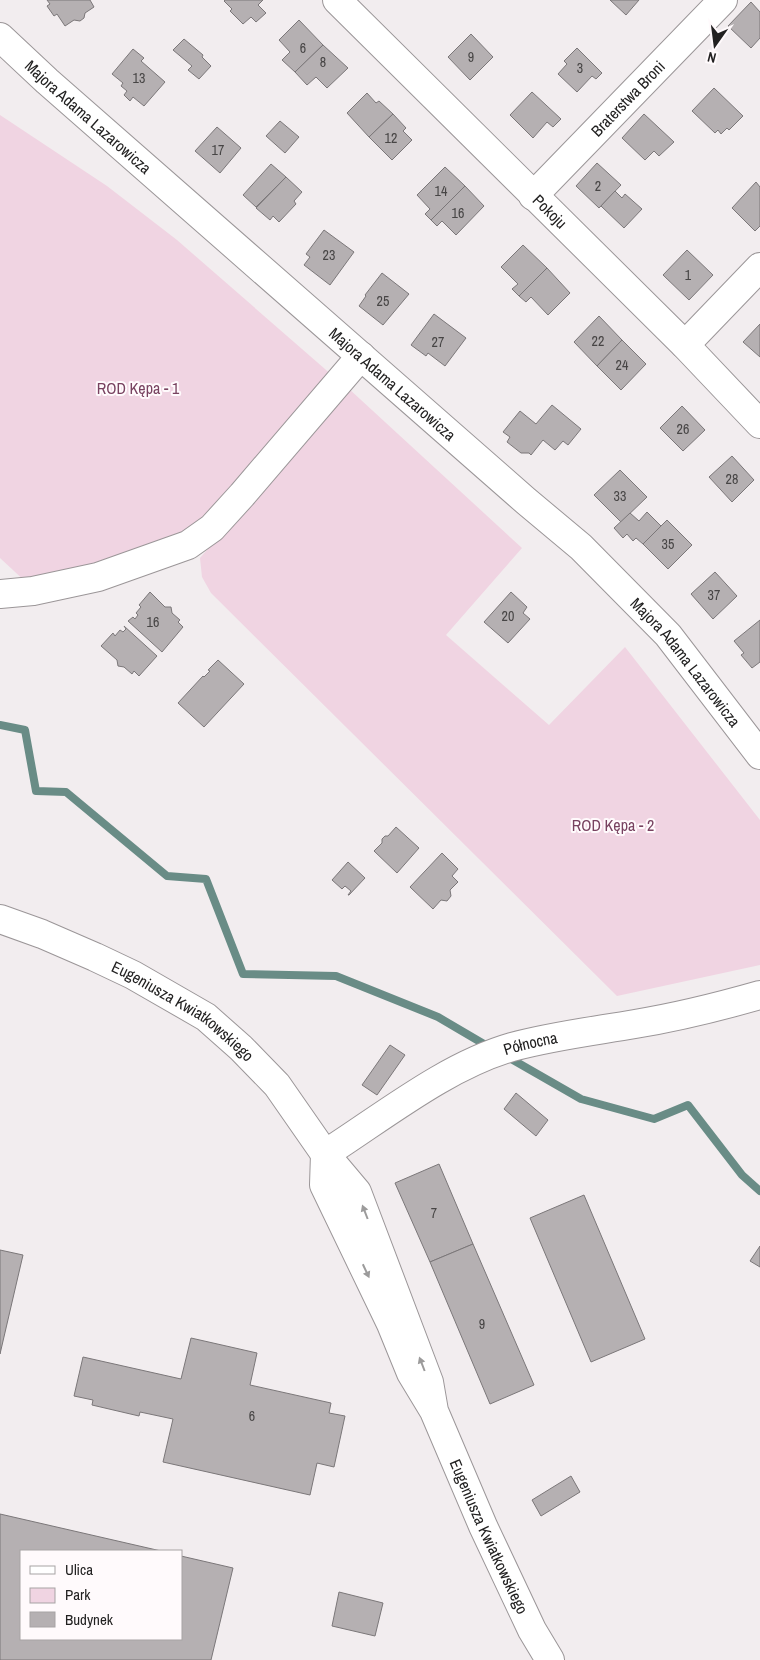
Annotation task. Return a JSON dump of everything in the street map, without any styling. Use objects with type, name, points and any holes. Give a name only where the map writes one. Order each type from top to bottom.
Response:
[{"type":"street","name":"Pokoju","points":[[337,0],[685,345],[760,424]]},
{"type":"street","name":"Braterstwa Broni","points":[[533,196],[723,0]]},
{"type":"street","name":"Majora Adama Lazarowicza","points":[[0,38],[526,501],[581,547],[668,635],[760,755]]},
{"type":"street","points":[[685,345],[760,267]]},
{"type":"street","points":[[0,594],[33,591],[98,577],[188,545],[212,528],[361,356]]},
{"type":"street","name":"Eugeniusza Kwiatkowskiego","points":[[0,919],[42,934],[133,975],[206,1017],[277,1085],[326,1154],[357,1192],[429,1382],[434,1411],[483,1526],[532,1630],[550,1660]]},
{"type":"street","name":"Północna","points":[[326,1154],[434,1082],[511,1047],[560,1036],[704,1011],[760,995]]},
{"type":"green space","name":"ROD Kępa - 1","points":[[0,115],[107,186],[177,240],[333,376],[193,534],[28,584],[0,558]]},
{"type":"green space","name":"ROD Kępa - 2","points":[[348,388],[522,548],[446,635],[549,725],[625,647],[760,820],[760,965],[617,996],[211,593],[202,577],[200,558]]},
{"type":"building","points":[[47,0],[90,0],[94,7],[85,13],[84,18],[80,21],[74,20],[65,26],[57,14],[54,16],[47,6],[50,4]]},
{"type":"building","points":[[225,0],[263,0],[258,5],[266,13],[256,22],[251,17],[243,24],[230,11],[232,9]]},
{"type":"building","points":[[610,0],[639,0],[626,15]]},
{"type":"building","points":[[751,2],[760,12],[760,38],[751,48],[728,26]]},
{"type":"building","points":[[299,20],[323,45],[295,72],[282,60],[290,52],[279,40]]},
{"type":"building","points":[[471,34],[493,57],[470,80],[448,57]]},
{"type":"building","points":[[184,39],[203,55],[202,57],[211,66],[199,79],[188,70],[192,66],[173,50]]},
{"type":"building","points":[[323,45],[348,68],[327,88],[316,77],[307,85],[295,72]]},
{"type":"building","points":[[577,48],[602,73],[596,79],[592,76],[577,92],[558,74],[567,64],[564,61]]},
{"type":"building","points":[[133,49],[144,58],[141,61],[165,82],[144,106],[133,97],[130,101],[124,95],[127,91],[121,86],[123,83],[112,74]]},
{"type":"building","points":[[714,88],[743,116],[729,130],[727,128],[721,134],[718,130],[715,133],[692,111]]},
{"type":"building","points":[[532,92],[561,119],[553,127],[547,122],[533,138],[510,115]]},
{"type":"building","points":[[367,93],[376,103],[379,101],[393,114],[369,137],[347,113]]},
{"type":"building","points":[[393,114],[406,128],[403,131],[412,140],[392,160],[369,137]]},
{"type":"building","points":[[644,114],[674,142],[659,156],[654,151],[645,160],[622,138]]},
{"type":"building","points":[[280,121],[299,137],[285,153],[266,136]]},
{"type":"building","points":[[217,127],[241,148],[220,173],[195,151]]},
{"type":"building","points":[[597,163],[621,185],[599,208],[576,186]]},
{"type":"building","points":[[271,164],[286,177],[256,207],[243,195]]},
{"type":"building","points":[[445,167],[465,186],[431,220],[425,214],[430,209],[417,195]]},
{"type":"building","points":[[286,177],[302,192],[294,201],[296,204],[279,222],[273,216],[270,220],[256,208]]},
{"type":"building","points":[[756,182],[760,187],[760,226],[755,231],[732,208]]},
{"type":"building","points":[[465,186],[484,206],[456,235],[442,221],[437,226],[431,220]]},
{"type":"building","points":[[615,191],[622,198],[625,194],[642,209],[624,228],[601,206]]},
{"type":"building","points":[[324,230],[354,252],[330,285],[304,265],[310,257],[306,254]]},
{"type":"building","points":[[523,245],[547,268],[519,296],[512,289],[518,284],[501,267]]},
{"type":"building","points":[[687,250],[713,275],[689,300],[663,275]]},
{"type":"building","points":[[547,268],[570,293],[548,315],[531,297],[526,302],[519,296]]},
{"type":"building","points":[[382,273],[409,294],[383,325],[359,306]]},
{"type":"building","points":[[434,314],[466,338],[445,366],[428,353],[426,356],[411,345]]},
{"type":"building","points":[[599,316],[622,340],[597,366],[574,342]]},
{"type":"building","points":[[760,324],[760,357],[743,342]]},
{"type":"building","points":[[622,340],[646,364],[621,390],[597,366]]},
{"type":"building","points":[[552,405],[581,429],[568,445],[563,441],[555,450],[543,440],[531,455],[529,453],[521,453],[507,442],[510,437],[503,432],[520,411],[536,424]]},
{"type":"building","points":[[682,406],[705,430],[683,451],[660,428]]},
{"type":"building","points":[[732,456],[754,480],[732,502],[709,477]]},
{"type":"building","points":[[620,470],[647,497],[621,522],[594,495]]},
{"type":"building","points":[[647,512],[661,526],[643,544],[636,538],[633,541],[627,534],[623,538],[614,528],[630,513],[639,521]]},
{"type":"building","points":[[667,520],[692,545],[668,569],[643,544]]},
{"type":"building","points":[[715,572],[737,596],[713,619],[691,594]]},
{"type":"building","points":[[150,592],[165,607],[171,607],[172,613],[180,620],[178,622],[183,627],[162,652],[128,621],[133,617],[135,619],[138,615],[136,613],[141,607],[139,605]]},
{"type":"building","points":[[511,592],[527,607],[523,613],[530,619],[508,643],[484,622]]},
{"type":"building","points":[[760,620],[760,662],[752,668],[741,655],[744,653],[734,641]]},
{"type":"building","points":[[124,626],[157,656],[139,676],[134,671],[132,674],[124,667],[118,666],[117,660],[101,646],[113,633],[115,636],[120,630],[123,632],[126,629]]},
{"type":"building","points":[[218,660],[244,684],[204,727],[178,703],[210,671],[208,670]]},
{"type":"building","points":[[396,827],[419,848],[397,873],[374,851],[382,843],[382,839],[388,836]]},
{"type":"building","points":[[442,853],[458,869],[452,876],[458,882],[450,890],[451,896],[447,901],[441,900],[433,909],[410,887]]},
{"type":"building","points":[[348,862],[365,878],[349,895],[351,891],[345,886],[342,889],[332,880]]},
{"type":"building","points":[[390,1045],[405,1055],[377,1095],[362,1085]]},
{"type":"building","points":[[516,1093],[548,1120],[536,1136],[504,1109]]},
{"type":"building","points":[[439,1164],[473,1244],[430,1262],[395,1183]]},
{"type":"building","points":[[584,1195],[645,1339],[591,1362],[530,1218]]},
{"type":"building","points":[[473,1244],[534,1385],[490,1404],[430,1262]]},
{"type":"building","points":[[760,1246],[760,1267],[750,1261]]},
{"type":"building","points":[[0,1250],[23,1255],[0,1354]]},
{"type":"building","points":[[191,1338],[257,1353],[250,1385],[331,1403],[329,1413],[345,1416],[334,1467],[317,1463],[310,1495],[163,1462],[173,1419],[140,1412],[139,1416],[92,1405],[93,1400],[74,1396],[83,1357],[181,1379]]},
{"type":"building","points":[[571,1476],[580,1492],[541,1516],[532,1500]]},
{"type":"building","points":[[0,1514],[157,1550],[20,1550],[20,1640],[182,1640],[182,1556],[233,1568],[211,1660],[0,1660]]},
{"type":"building","points":[[339,1592],[383,1603],[375,1636],[332,1626]]},
{"type":"waterway","points":[[0,725],[25,730],[36,791],[66,792],[167,876],[206,879],[243,974],[336,976],[438,1017],[489,1047]]},
{"type":"waterway","points":[[506,1056],[581,1099],[654,1119],[688,1105],[742,1175],[760,1191]]}]
